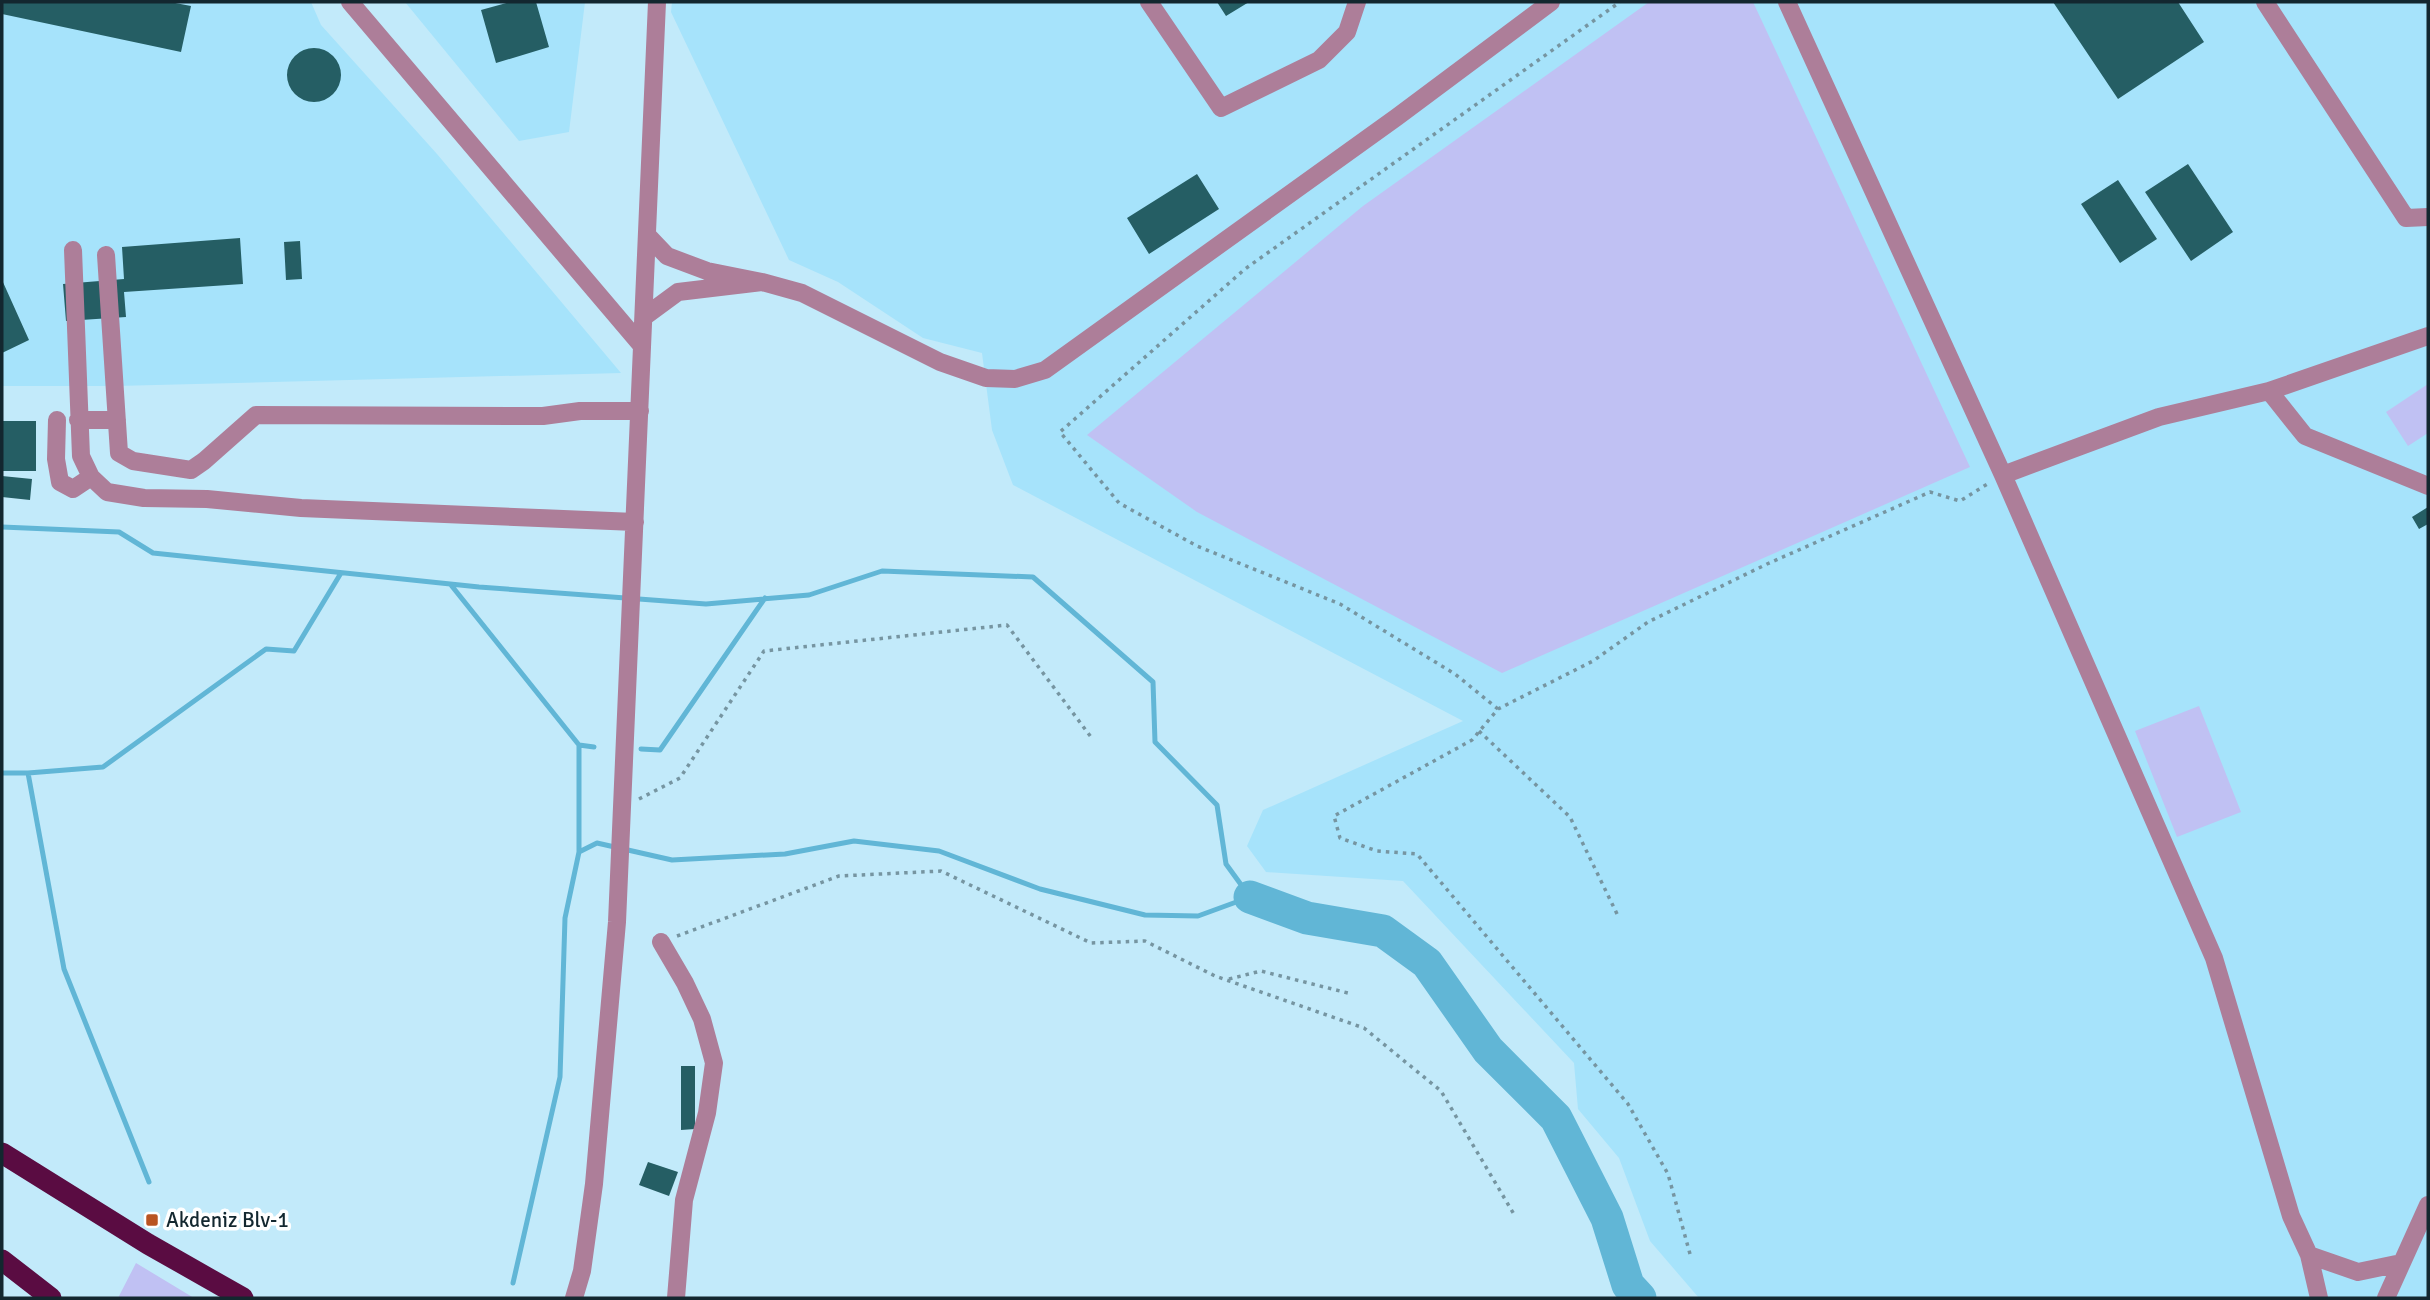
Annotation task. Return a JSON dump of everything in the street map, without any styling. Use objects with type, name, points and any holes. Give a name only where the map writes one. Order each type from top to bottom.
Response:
[{"type":"highway","points":[[2,1153],[148,1244],[243,1298]]},
{"type":"highway","points":[[2,1260],[51,1298]]},
{"type":"street","points":[[567,1295],[582,1271],[594,1184],[618,892],[657,2]]},
{"type":"street","points":[[1149,2],[1221,108],[1319,60],[1347,32],[1357,2]]},
{"type":"street","points":[[647,234],[667,256],[707,271],[802,293],[940,362],[986,378],[1016,379],[1045,370],[1398,117],[1551,2]]},
{"type":"street","points":[[1787,2],[2003,475],[2214,958],[2291,1216],[2309,1255],[2319,1298]]},
{"type":"street","points":[[2265,2],[2406,218],[2428,217]]},
{"type":"street","points":[[358,4],[642,346]]},
{"type":"street","points":[[73,250],[81,456],[91,477],[107,492],[144,498],[206,499],[301,508],[635,522]]},
{"type":"street","points":[[106,255],[119,453],[133,461],[191,470],[256,415],[543,416],[580,411],[640,411]]},
{"type":"street","points":[[644,317],[677,292],[762,282]]},
{"type":"street","points":[[2003,475],[2159,417],[2269,391],[2428,336]]},
{"type":"street","points":[[2269,391],[2305,436],[2428,486]]},
{"type":"street","points":[[57,420],[55,459],[60,482],[73,489],[91,477]]},
{"type":"street","points":[[78,420],[117,420]]},
{"type":"street","points":[[661,942],[702,1019],[714,1063],[707,1113],[684,1200],[676,1298]]},
{"type":"street","points":[[2386,1298],[2428,1205]]},
{"type":"street","points":[[2309,1255],[2358,1272],[2401,1263]]},
{"type":"path","points":[[1498,709],[1455,674],[1340,604],[1197,546],[1119,503],[1060,432],[1245,269],[1620,2]]},
{"type":"path","points":[[1690,1254],[1668,1174],[1628,1104],[1417,854],[1377,851],[1340,838],[1334,816],[1472,740],[1498,709],[1593,661],[1648,622],[1767,564],[1930,492],[1960,501],[2003,475]]},
{"type":"path","points":[[622,814],[680,778],[764,652],[1007,625],[1091,737]]},
{"type":"path","points":[[1479,731],[1570,817],[1618,916]]},
{"type":"path","points":[[661,942],[839,876],[941,871],[1091,943],[1145,941],[1227,980],[1364,1028],[1441,1091],[1515,1216]]},
{"type":"path","points":[[1227,980],[1261,971],[1348,993]]},
{"type":"shaded area","points":[[2,2],[311,2],[321,25],[437,154],[621,373],[116,386],[2,386]]},
{"type":"shaded area","points":[[405,2],[585,2],[569,132],[519,141]]},
{"type":"shaded area","points":[[672,2],[2428,2],[2428,1298],[1699,1298],[1650,1241],[1619,1158],[1578,1109],[1574,1063],[1403,881],[1266,872],[1247,846],[1263,810],[1463,721],[1013,485],[992,430],[982,353],[923,338],[838,282],[789,260],[671,12]]},
{"type":"shaded area","points":[[1649,2],[1753,2],[1970,467],[1502,673],[1197,512],[1087,435],[1363,206]]},
{"type":"shaded area","points":[[2428,384],[2428,433],[2408,446],[2386,412]]},
{"type":"shaded area","points":[[2199,706],[2241,812],[2177,837],[2135,731]]},
{"type":"shaded area","points":[[136,1263],[194,1298],[118,1298]]},
{"type":"building","points":[[2,2],[170,2],[191,6],[181,52],[2,14]]},
{"type":"building","points":[[510,2],[536,2],[549,47],[496,63],[481,10]]},
{"type":"building","points":[[1217,2],[1249,2],[1226,16]]},
{"type":"building","points":[[2053,2],[2178,2],[2204,42],[2118,99]]},
{"type":"building","points":[[314,48],[333,56],[341,75],[333,94],[314,102],[295,94],[287,75],[295,56]]},
{"type":"building","points":[[2188,164],[2233,232],[2191,261],[2145,192]]},
{"type":"building","points":[[1197,174],[1219,209],[1149,254],[1127,218]]},
{"type":"building","points":[[2118,180],[2157,239],[2120,263],[2081,204]]},
{"type":"building","points":[[240,238],[243,284],[124,292],[126,317],[66,321],[63,284],[124,279],[122,247]]},
{"type":"building","points":[[300,241],[302,279],[286,280],[284,242]]},
{"type":"building","points":[[2,280],[29,340],[2,353]]},
{"type":"building","points":[[2,421],[36,421],[36,471],[2,471]]},
{"type":"building","points":[[2,476],[32,479],[30,500],[2,497]]},
{"type":"building","points":[[2428,507],[2428,524],[2419,529],[2412,517]]},
{"type":"building","points":[[681,1066],[695,1066],[695,1129],[681,1130]]},
{"type":"building","points":[[648,1162],[678,1172],[669,1196],[639,1185]]},
{"type":"waterway","points":[[2,527],[119,532],[153,553],[479,587],[706,604],[809,595],[882,571],[1033,577],[1153,682],[1155,742],[1217,805],[1226,864],[1250,897],[1198,916],[1145,915],[1040,889],[939,851],[854,841],[785,854],[672,860],[597,843],[579,852],[565,918],[560,1077],[513,1283]]},
{"type":"waterway","points":[[149,1182],[64,969],[28,773],[103,767],[266,649],[294,651],[341,573]]},
{"type":"waterway","points":[[451,585],[579,745],[594,747]]},
{"type":"waterway","points":[[641,749],[660,750],[765,598]]},
{"type":"waterway","points":[[579,745],[579,852]]},
{"type":"waterway","points":[[2,773],[28,773]]},
{"type":"waterway","points":[[1250,897],[1307,918],[1383,931],[1427,963],[1488,1050],[1556,1118],[1607,1218],[1628,1285],[1640,1298]]},
{"type":"place","name":"Akdeniz Blv-1","points":[[152,1220]]}]
